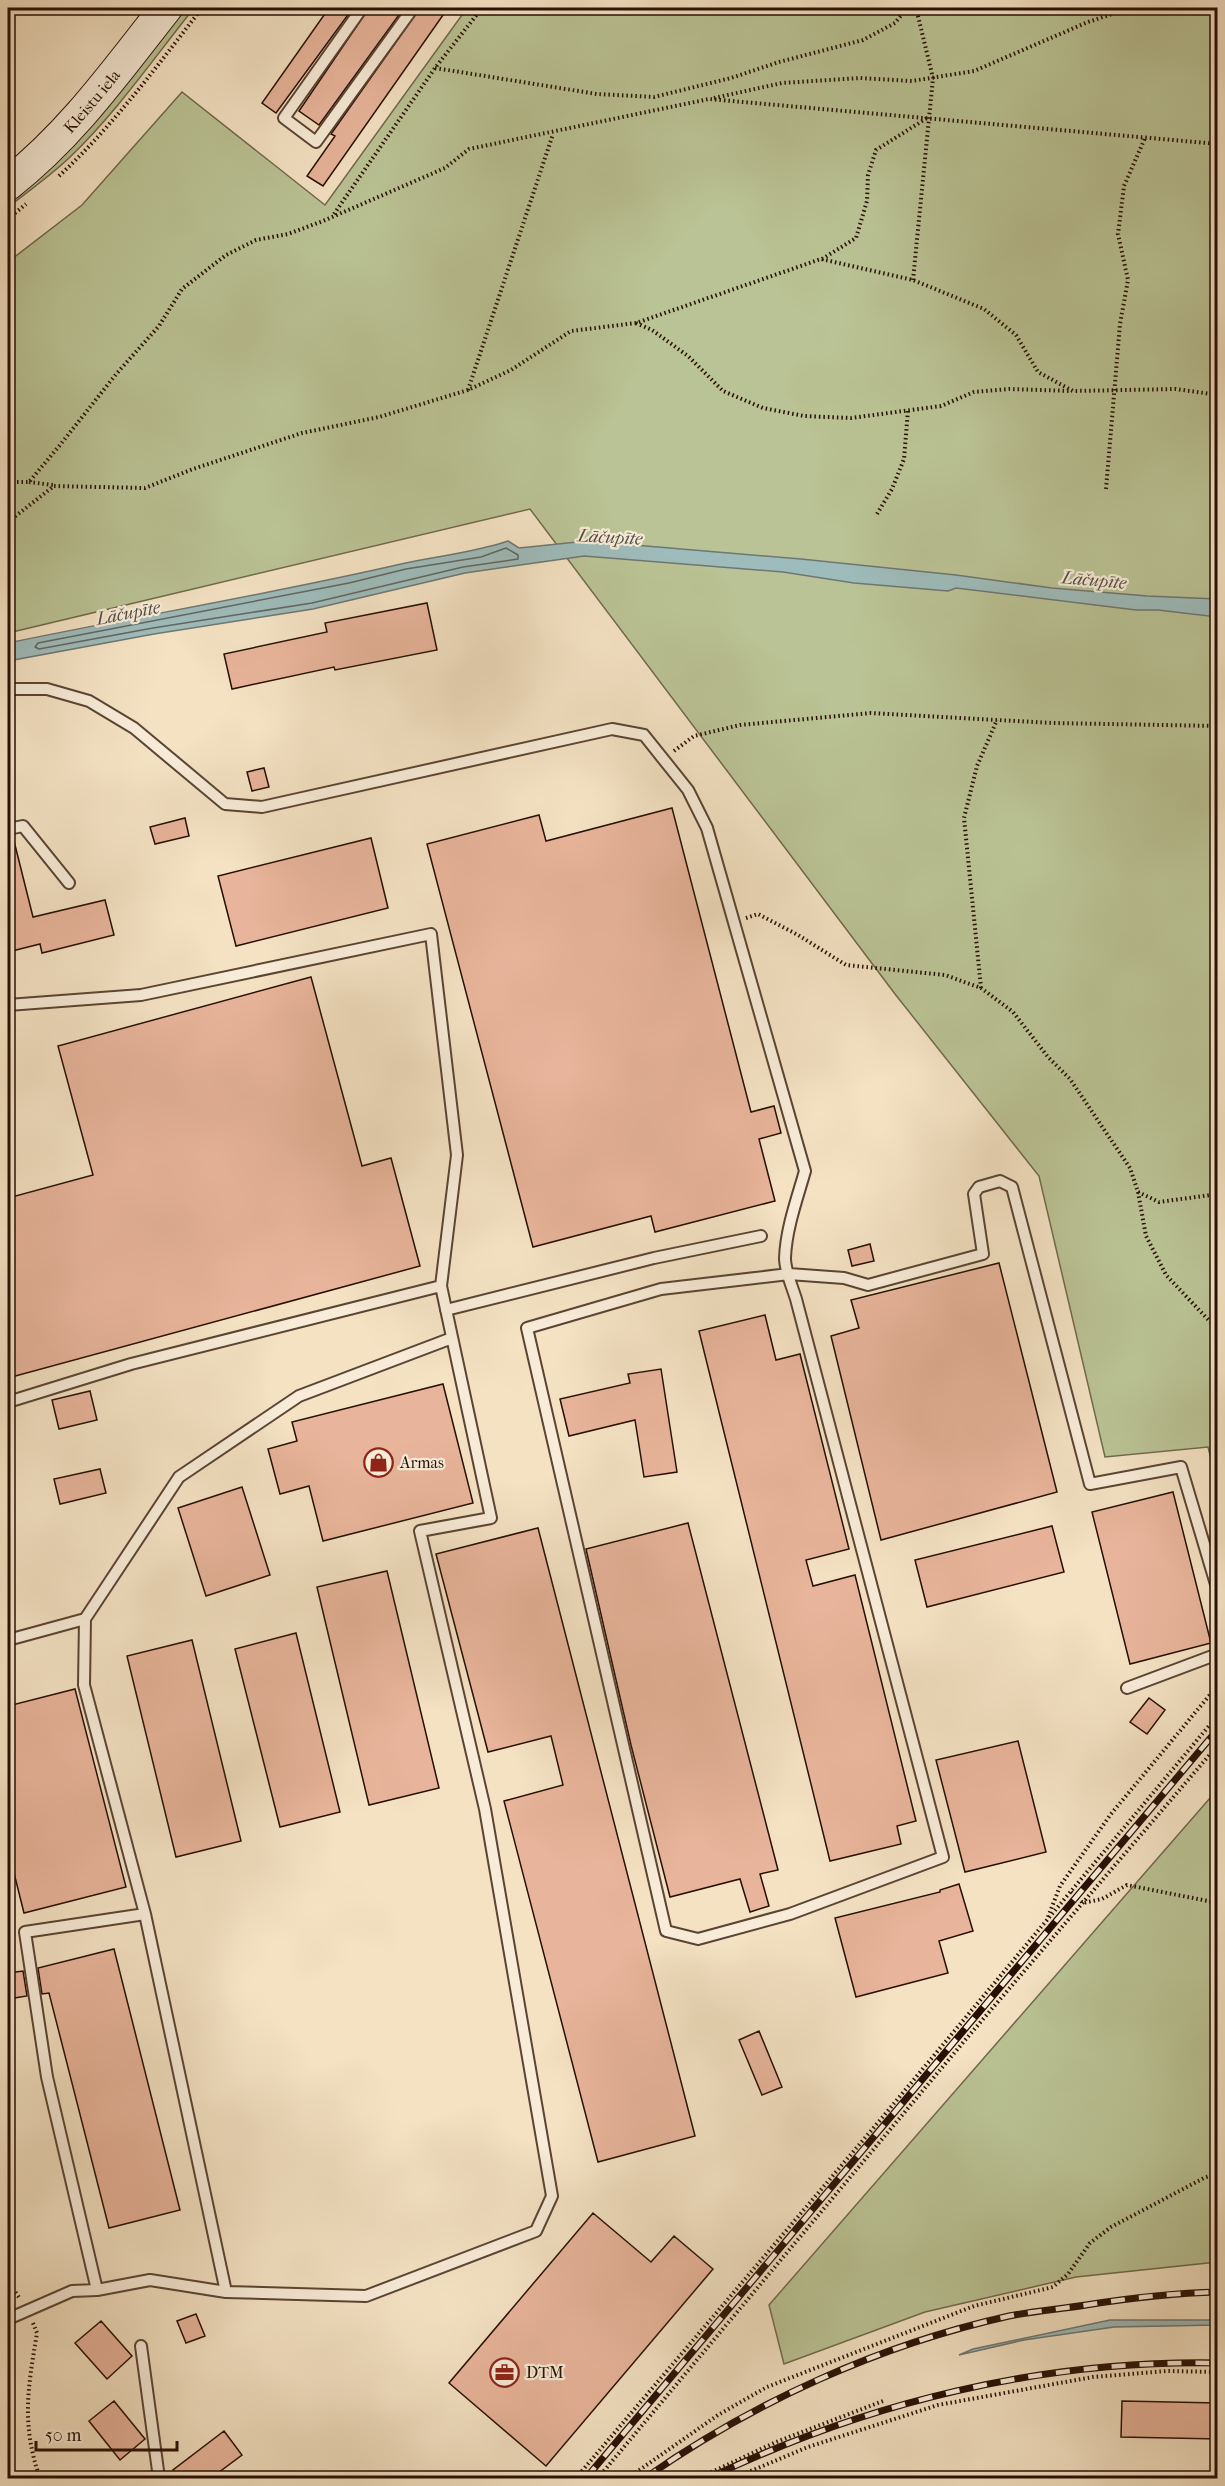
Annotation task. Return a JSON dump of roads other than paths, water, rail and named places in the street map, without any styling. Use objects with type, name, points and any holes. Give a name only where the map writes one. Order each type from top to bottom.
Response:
[{"type":"main road","name":"Kleistu iela","points":[[8,184],[90,105],[166,8]]},
{"type":"lane","points":[[362,8],[284,118],[316,142],[412,8]]},
{"type":"lane","points":[[8,689],[47,689],[89,701],[134,729],[225,804],[262,807],[612,729],[644,735],[688,790],[707,828],[805,1171],[792,1219],[785,1259],[789,1274],[943,1857],[811,1907],[698,1939],[666,1931],[526,1328],[661,1289],[789,1274],[844,1278],[868,1285],[982,1254],[974,1194],[979,1187],[1000,1181],[1012,1187],[1090,1484],[1181,1467],[1218,1591]]},
{"type":"lane","points":[[8,829],[23,826],[69,883]]},
{"type":"lane","points":[[8,1005],[141,995],[430,934],[457,1155],[441,1286],[491,1518],[420,1531],[485,1809],[552,2196],[537,2231],[366,2296],[226,2292],[150,2280],[97,2290],[72,2291],[8,2319]]},
{"type":"lane","points":[[446,1310],[654,1258],[761,1236]]},
{"type":"lane","points":[[8,1402],[130,1364],[441,1286]]},
{"type":"lane","points":[[226,2292],[145,1914],[84,1685],[85,1619],[179,1477],[299,1395],[452,1338]]},
{"type":"lane","points":[[8,1640],[85,1619]]},
{"type":"lane","points":[[1127,1688],[1215,1655],[1218,1649]]},
{"type":"lane","points":[[97,2290],[47,2077],[26,1932],[145,1914]]},
{"type":"lane","points":[[141,2346],[159,2478]]},
{"type":"water","name":"Lāčupīte","points":[[508,541],[519,548],[587,541],[801,559],[956,575],[1052,588],[1217,599],[1217,617],[1158,610],[1136,610],[956,588],[948,591],[854,583],[783,572],[584,556],[465,573],[313,609],[154,634],[8,661],[8,643],[303,585]]},
{"type":"water","points":[[1110,2320],[1217,2320],[1217,2325],[1114,2327],[1024,2340],[959,2355],[973,2349]]},
{"type":"railway","points":[[586,2478],[1218,1729]]},
{"type":"railway","points":[[645,2478],[687,2450],[774,2401],[819,2379],[913,2343],[1018,2314],[1135,2298],[1218,2292]]},
{"type":"railway","points":[[709,2478],[769,2451],[831,2428],[893,2407],[957,2391],[1021,2378],[1086,2369],[1152,2364],[1218,2363]]},
{"type":"place","name":"Armas","points":[[379,1462]]},
{"type":"place","name":"DTM","points":[[505,2372]]}]
